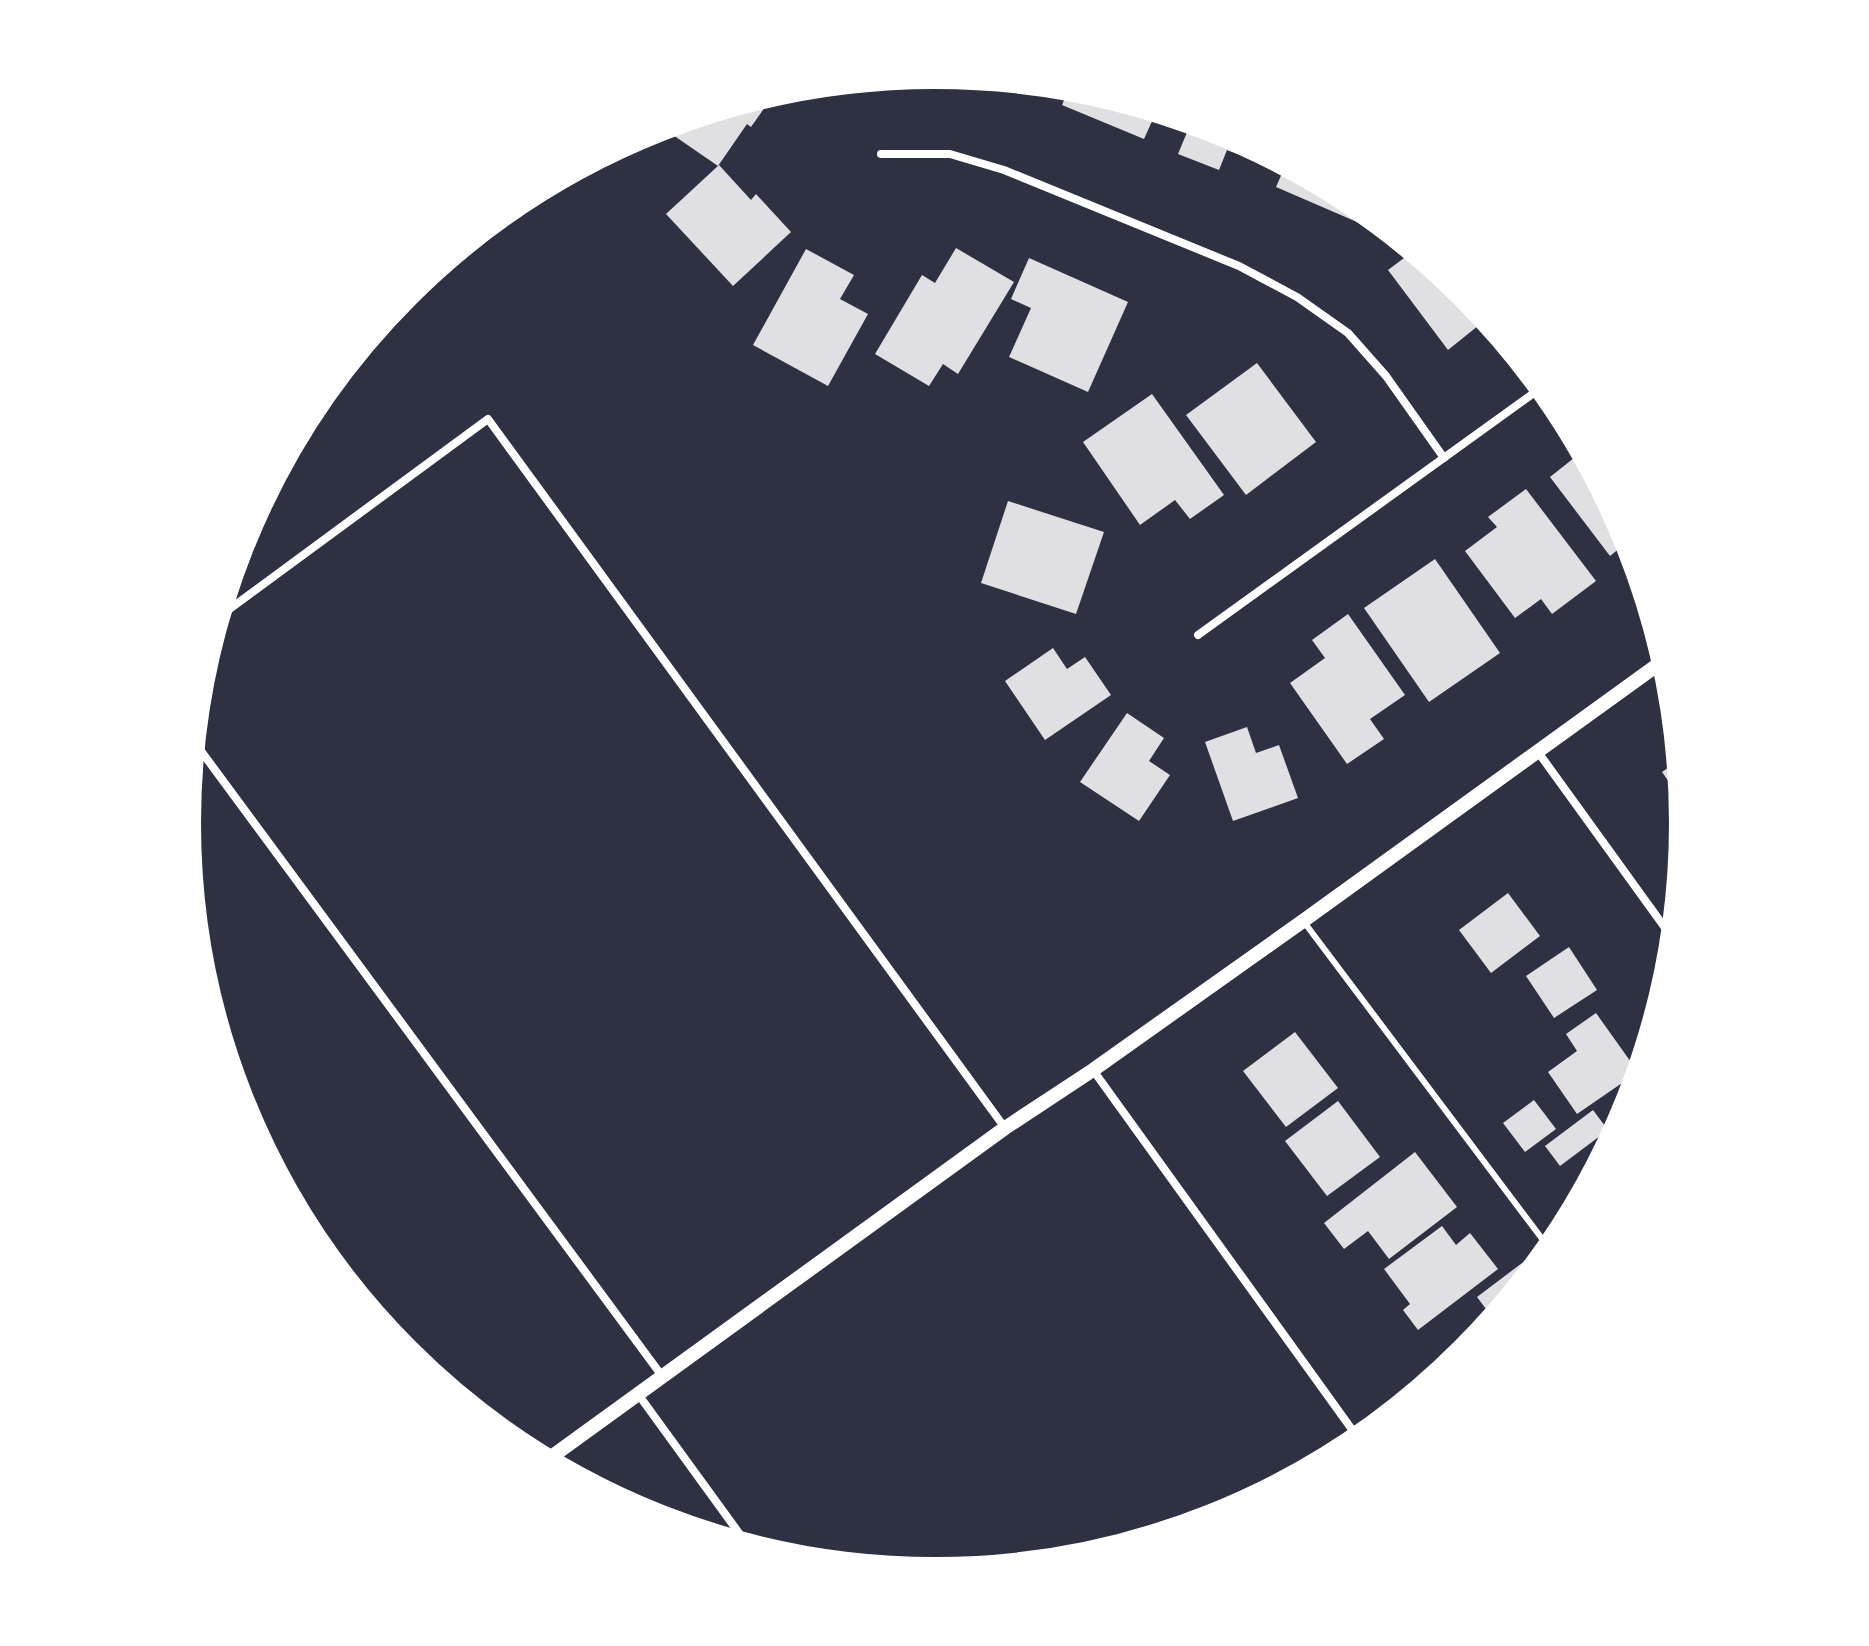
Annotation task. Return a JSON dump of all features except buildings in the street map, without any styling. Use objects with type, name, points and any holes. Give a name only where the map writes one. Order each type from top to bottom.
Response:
[{"type":"street","points":[[881,154],[950,154],[1004,170],[1239,266],[1297,297],[1348,333],[1386,376],[1444,458]]},
{"type":"street","points":[[1198,635],[1535,392]]},
{"type":"street","points":[[227,611],[488,419],[1005,1128]]},
{"type":"street","points":[[553,1456],[1005,1128],[1093,1070],[1303,921],[1656,666]]},
{"type":"street","points":[[200,749],[662,1376]]},
{"type":"street","points":[[1538,752],[1665,928]]},
{"type":"street","points":[[1093,1070],[1353,1431]]},
{"type":"street","points":[[638,1394],[742,1537]]},
{"type":"lane","points":[[1303,921],[1544,1241]]}]
